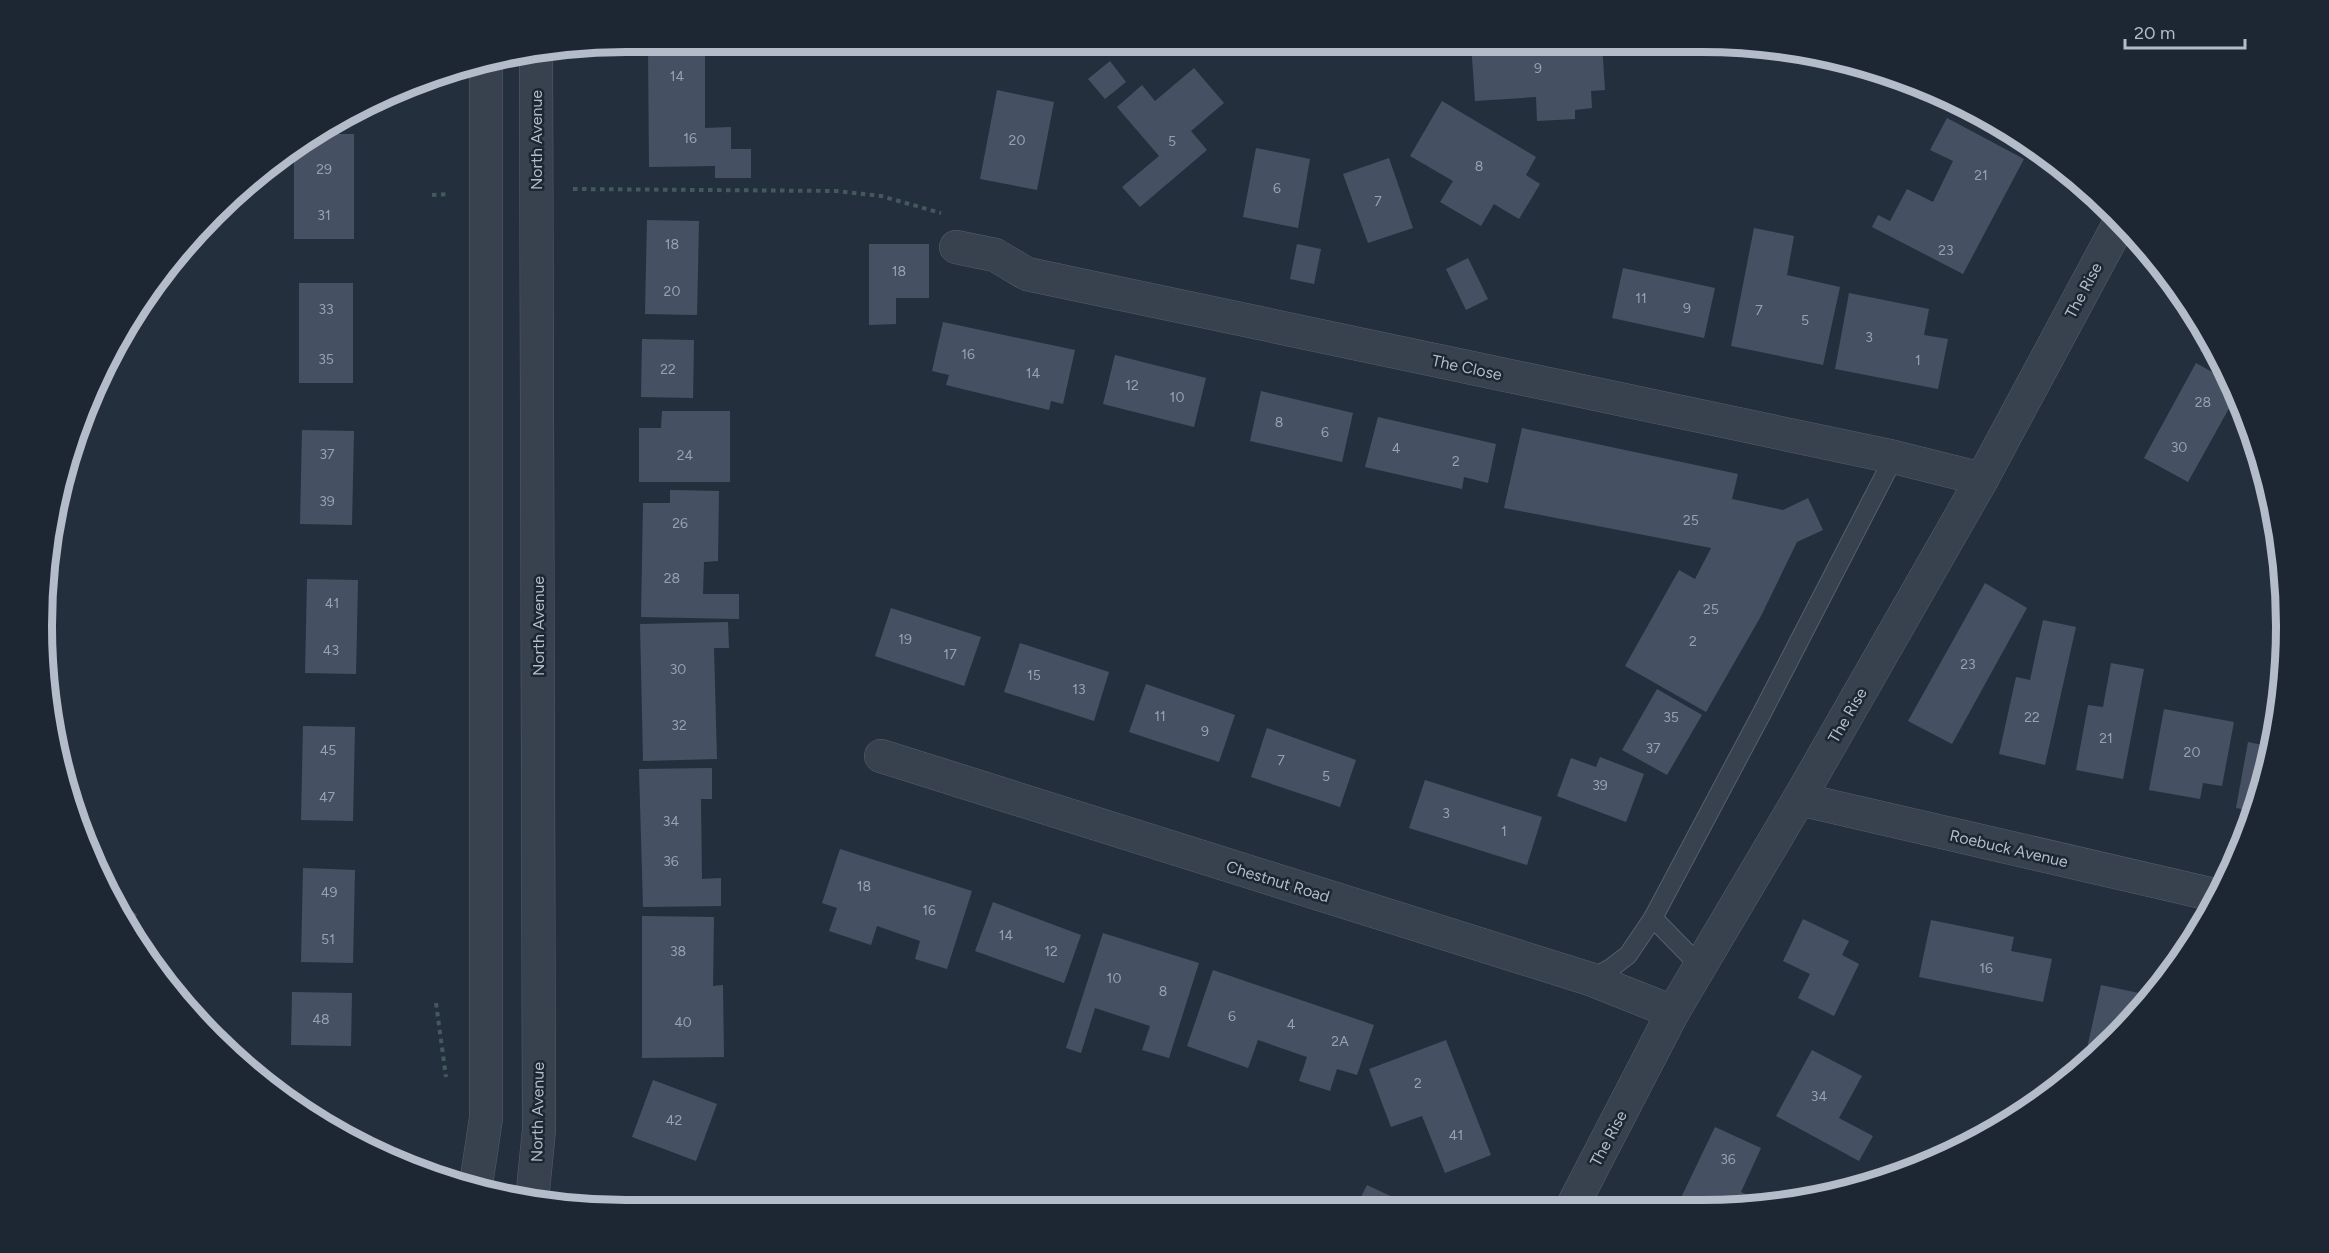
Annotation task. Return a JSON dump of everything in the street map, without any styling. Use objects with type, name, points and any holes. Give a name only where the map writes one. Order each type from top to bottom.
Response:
[{"type":"street","name":"North Avenue","points":[[533,1192],[539,1130],[536,60]]},
{"type":"street","points":[[477,1181],[486,1118],[486,70]]},
{"type":"street","name":"The Rise","points":[[1575,1201],[1673,1012],[1799,800],[1982,479],[2116,229]]},
{"type":"street","name":"The Close","points":[[956,247],[995,255],[1026,274],[1894,457],[1982,479]]},
{"type":"street","name":"Chestnut Road","points":[[880,756],[1590,979],[1673,1012]]},
{"type":"street","name":"Roebuck Avenue","points":[[1799,800],[2210,894]]},
{"type":"lane","points":[[1590,979],[1611,968],[1628,955],[1653,918],[1894,457]]},
{"type":"lane","points":[[1653,918],[1700,966]]},
{"type":"path","points":[[580,189],[837,191],[881,196],[947,215]]},
{"type":"building","points":[[648,52],[705,52],[705,128],[731,127],[731,149],[751,149],[751,178],[715,178],[715,166],[649,167]]},
{"type":"building","points":[[1114,52],[1144,52],[1114,56]]},
{"type":"building","points":[[1472,52],[1603,52],[1605,90],[1591,91],[1592,108],[1575,110],[1575,119],[1537,121],[1536,97],[1475,101]]},
{"type":"building","points":[[1110,61],[1126,82],[1105,99],[1088,79]]},
{"type":"building","points":[[1194,68],[1224,103],[1191,131],[1207,150],[1140,207],[1122,187],[1159,156],[1117,107],[1142,85],[1155,101]]},
{"type":"building","points":[[997,90],[1054,102],[1037,190],[980,179]]},
{"type":"building","points":[[1442,101],[1536,157],[1526,175],[1540,184],[1519,219],[1494,204],[1481,226],[1440,202],[1453,181],[1410,156]]},
{"type":"building","points":[[1947,118],[2024,159],[1963,274],[1872,227],[1878,215],[1890,221],[1907,189],[1933,202],[1953,161],[1930,150]]},
{"type":"building","points":[[331,134],[354,134],[354,239],[294,239],[294,159]]},
{"type":"building","points":[[1256,148],[1310,159],[1298,228],[1243,217]]},
{"type":"building","points":[[1389,158],[1413,228],[1368,243],[1343,174]]},
{"type":"building","points":[[647,220],[699,221],[697,315],[645,314]]},
{"type":"building","points":[[1754,228],[1794,236],[1787,275],[1840,287],[1823,365],[1731,346]]},
{"type":"building","points":[[869,244],[929,244],[929,298],[896,298],[896,324],[869,325]]},
{"type":"building","points":[[1297,244],[1321,249],[1314,284],[1290,279]]},
{"type":"building","points":[[1468,258],[1488,299],[1466,310],[1446,269]]},
{"type":"building","points":[[1623,268],[1715,288],[1704,338],[1612,318]]},
{"type":"building","points":[[299,283],[353,283],[353,383],[299,383]]},
{"type":"building","points":[[1849,293],[1929,309],[1924,335],[1948,339],[1938,389],[1835,369]]},
{"type":"building","points":[[943,322],[1075,350],[1063,404],[1051,401],[1049,410],[946,385],[949,375],[932,371]]},
{"type":"building","points":[[642,339],[694,340],[693,398],[641,397]]},
{"type":"building","points":[[2203,346],[2208,355],[2200,351]]},
{"type":"building","points":[[1115,355],[1206,378],[1194,427],[1103,404]]},
{"type":"building","points":[[2196,363],[2218,375],[2232,404],[2188,482],[2144,458]]},
{"type":"building","points":[[1261,391],[1353,413],[1342,462],[1250,441]]},
{"type":"building","points":[[662,411],[730,411],[730,482],[639,482],[639,428],[661,428]]},
{"type":"building","points":[[1378,417],[1496,444],[1488,483],[1464,477],[1462,489],[1365,467]]},
{"type":"building","points":[[1522,428],[1738,474],[1732,499],[1783,510],[1808,498],[1823,530],[1797,542],[1761,616],[1706,712],[1625,666],[1679,570],[1695,579],[1711,548],[1504,508]]},
{"type":"building","points":[[302,430],[354,431],[352,525],[300,524]]},
{"type":"building","points":[[670,490],[719,491],[718,561],[704,562],[703,594],[739,594],[739,619],[641,617],[643,503],[670,503]]},
{"type":"building","points":[[307,579],[358,580],[356,674],[305,673]]},
{"type":"building","points":[[1985,583],[2027,608],[1952,744],[1908,721]]},
{"type":"building","points":[[891,608],[981,637],[964,686],[875,656]]},
{"type":"building","points":[[2043,620],[2076,627],[2045,765],[1999,754],[2016,677],[2030,680]]},
{"type":"building","points":[[728,622],[729,648],[714,648],[717,759],[643,761],[640,624]]},
{"type":"building","points":[[1020,643],[1109,672],[1094,721],[1004,692]]},
{"type":"building","points":[[2111,663],[2144,669],[2123,779],[2076,770],[2088,705],[2103,707]]},
{"type":"building","points":[[1146,684],[1235,715],[1219,762],[1129,732]]},
{"type":"building","points":[[1657,689],[1702,715],[1667,775],[1622,750]]},
{"type":"building","points":[[2164,709],[2234,722],[2222,786],[2203,783],[2200,799],[2149,790]]},
{"type":"building","points":[[303,726],[355,727],[353,821],[301,820]]},
{"type":"building","points":[[1267,728],[1356,760],[1340,807],[1251,777]]},
{"type":"building","points":[[2248,742],[2263,745],[2246,810],[2236,808]]},
{"type":"building","points":[[1600,757],[1644,774],[1626,822],[1557,796],[1571,758],[1596,767]]},
{"type":"building","points":[[712,768],[712,799],[701,799],[702,879],[721,878],[721,906],[643,907],[639,769]]},
{"type":"building","points":[[1425,780],[1542,817],[1527,865],[1409,828]]},
{"type":"building","points":[[840,849],[972,891],[947,969],[915,959],[920,941],[877,926],[871,945],[829,931],[837,908],[822,903]]},
{"type":"building","points":[[303,868],[355,870],[353,963],[301,962]]},
{"type":"building","points":[[993,902],[1081,935],[1064,983],[975,951]]},
{"type":"building","points":[[124,904],[137,915],[133,920]]},
{"type":"building","points":[[642,916],[714,917],[713,986],[723,985],[724,1057],[642,1058]]},
{"type":"building","points":[[1803,919],[1849,941],[1842,955],[1859,964],[1834,1016],[1798,998],[1810,974],[1783,961]]},
{"type":"building","points":[[1931,920],[2014,937],[2011,951],[2052,959],[2043,1002],[1919,977]]},
{"type":"building","points":[[1103,933],[1199,963],[1169,1058],[1142,1050],[1150,1026],[1095,1008],[1081,1053],[1066,1048]]},
{"type":"building","points":[[1213,970],[1374,1025],[1357,1075],[1337,1069],[1330,1091],[1299,1081],[1307,1057],[1258,1040],[1248,1068],[1187,1046]]},
{"type":"building","points":[[2101,985],[2143,994],[2108,1032],[2086,1053]]},
{"type":"building","points":[[292,992],[352,993],[351,1046],[291,1045]]},
{"type":"building","points":[[1446,1040],[1491,1155],[1445,1173],[1422,1116],[1391,1127],[1369,1069]]},
{"type":"building","points":[[1812,1050],[1862,1076],[1839,1118],[1873,1136],[1859,1161],[1776,1116]]},
{"type":"building","points":[[653,1080],[717,1104],[696,1161],[632,1137]]},
{"type":"building","points":[[1715,1127],[1761,1148],[1741,1192],[1754,1198],[1679,1201]]},
{"type":"building","points":[[1367,1185],[1401,1201],[1359,1201]]}]
